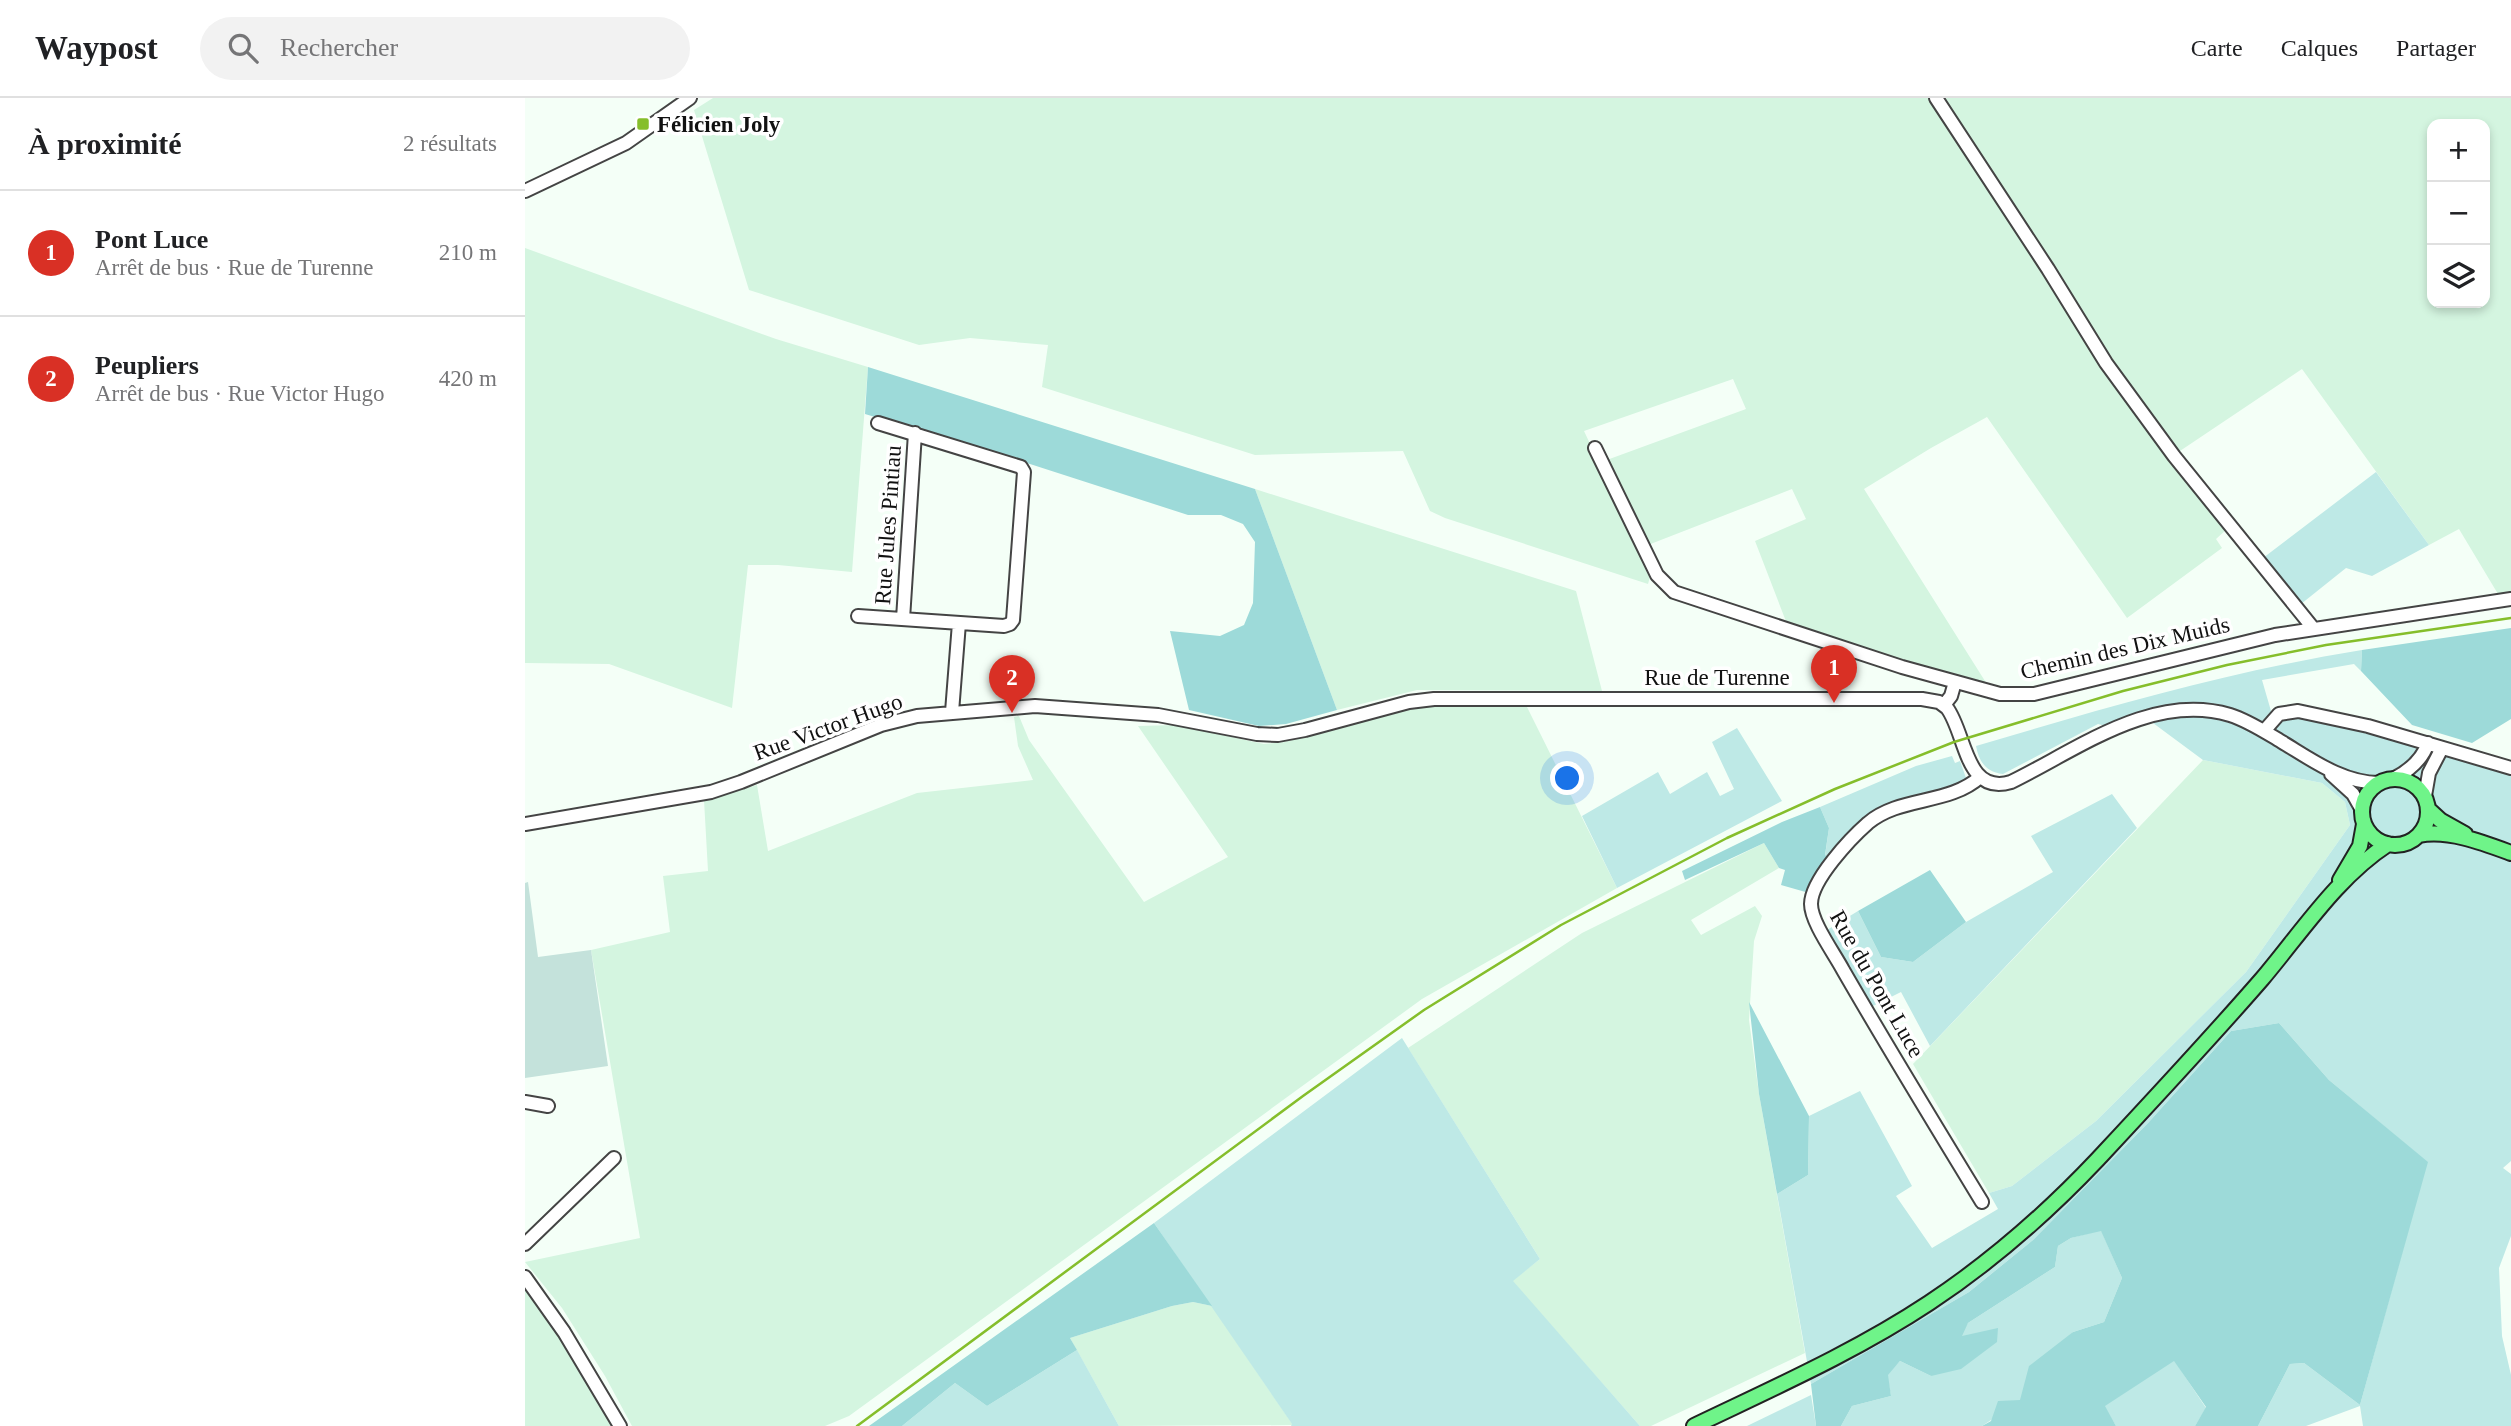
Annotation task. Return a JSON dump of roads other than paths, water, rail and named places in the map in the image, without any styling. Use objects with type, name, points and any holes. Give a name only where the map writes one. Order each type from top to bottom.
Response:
[{"type":"main road","points":[[2330,897],[2360,846],[2368,792],[2386,781],[2412,783],[2446,824],[2485,844]]},
{"type":"main road","points":[[2419,835],[2427,823],[2427,803]]},
{"type":"main road","points":[[2363,817],[2375,838],[2388,844],[2403,844],[2419,835],[2442,834],[2511,853]]},
{"type":"main road","points":[[1694,1426],[1884,1331],[1949,1289],[2004,1247],[2063,1195],[2105,1151],[2259,982],[2330,897],[2365,862],[2388,844]]},
{"type":"street","points":[[525,191],[626,143],[690,98]]},
{"type":"street","points":[[1936,98],[2044,262],[2094,346],[2173,456],[2313,628]]},
{"type":"street","points":[[858,616],[1005,626],[1013,620],[1023,469],[1019,465],[878,423]]},
{"type":"street","name":"Rue Jules Pintiau","points":[[903,619],[915,433]]},
{"type":"street","name":"Chemin des Dix Muids","points":[[1595,448],[1657,575],[1674,592],[1787,631],[2000,694],[2027,695],[2274,635],[2511,599]]},
{"type":"street","points":[[952,712],[958,623]]},
{"type":"street","points":[[1955,682],[1951,696],[1944,705],[1953,717],[1971,766],[1980,777],[1993,784],[2011,782],[2113,730],[2169,712],[2191,709],[2237,718],[2323,767],[2361,782],[2386,781],[2406,772],[2424,754],[2428,743]]},
{"type":"street","name":"Rue de Turenne","points":[[1192,721],[1257,734],[1285,734],[1409,702],[1453,698],[1909,698],[1944,705]]},
{"type":"street","name":"Rue Victor Hugo","points":[[525,824],[711,792],[881,725],[917,716],[1035,706],[1148,714],[1192,721]]},
{"type":"street","points":[[2264,731],[2280,714],[2298,711],[2362,724],[2511,768]]},
{"type":"street","points":[[2427,803],[2429,773],[2442,747]]},
{"type":"street","points":[[2323,767],[2348,789],[2363,817]]},
{"type":"street","name":"Rue du Pont Luce","points":[[1980,777],[1959,791],[1895,807],[1873,819],[1831,864],[1814,891],[1811,904],[1814,919],[1982,1202]]},
{"type":"street","points":[[525,1102],[548,1106]]},
{"type":"street","points":[[525,1244],[614,1158]]},
{"type":"street","points":[[525,1277],[564,1332],[620,1426]]},
{"type":"railway","points":[[857,1426],[1303,1096],[1424,1010],[1561,925],[1727,838],[1835,789],[1954,742],[2123,691],[2227,665],[2326,645],[2511,618]]},
{"type":"place","name":"Félicien Joly","points":[[643,124]]},
{"type":"place","name":"Pont Luce","points":[[1834,703]]},
{"type":"place","name":"Peupliers","points":[[1012,713]]}]
